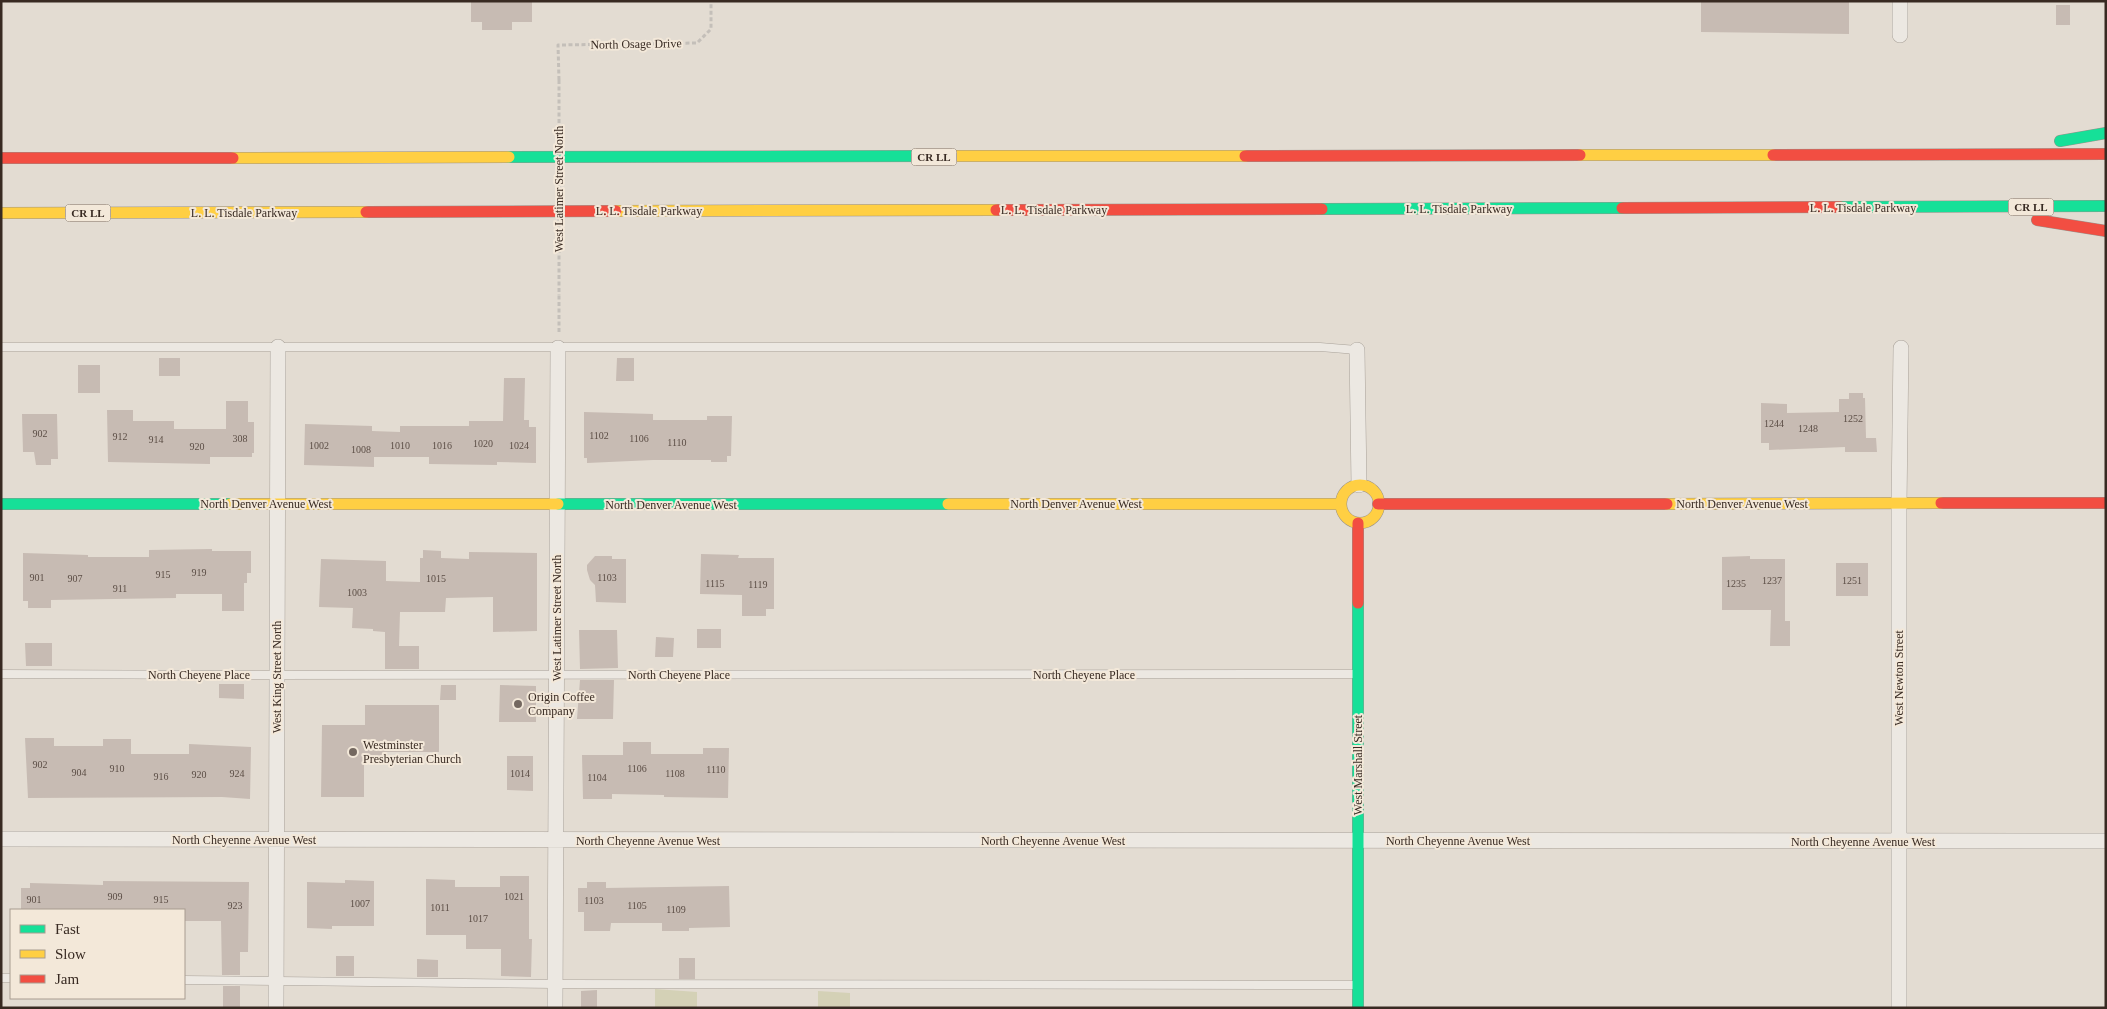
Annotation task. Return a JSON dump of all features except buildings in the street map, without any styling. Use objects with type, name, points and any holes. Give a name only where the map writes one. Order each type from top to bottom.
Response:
[{"type":"main road","points":[[1982,155],[2106,133]]},
{"type":"main road","name":"CR LL","points":[[1,158],[2106,154]]},
{"type":"main road","name":"L. L. Tisdale Parkway","points":[[1,213],[2106,206]]},
{"type":"main road","points":[[1956,207],[2106,230]]},
{"type":"main road","points":[[1359,485],[1369,487],[1374,491],[1378,504],[1375,515],[1364,522],[1358,522],[1346,516],[1341,504],[1343,494],[1347,490],[1359,485]]},
{"type":"main road","name":"North Denver Avenue West","points":[[1,504],[1341,504]]},
{"type":"main road","name":"North Denver Avenue West","points":[[1378,504],[2106,504]]},
{"type":"main road","name":"West Marshall Street","points":[[1358,522],[1358,1008]]},
{"type":"street","points":[[1900,1],[1900,35]]},
{"type":"street","name":"West Latimer Street North","points":[[555,1008],[559,340]]},
{"type":"street","name":"West King Street North","points":[[276,1008],[278,347]]},
{"type":"street","name":"West Newton Street","points":[[1899,1008],[1899,505],[1901,348]]},
{"type":"street","points":[[1358,350],[1359,485]]},
{"type":"street","name":"North Cheyenne Avenue West","points":[[1,839],[2106,841]]},
{"type":"lane","points":[[1,347],[278,347],[559,340],[1320,347],[1358,350]]},
{"type":"lane","name":"North Cheyene Place","points":[[1,674],[1357,674]]},
{"type":"lane","points":[[185,980],[556,984],[1358,985]]},
{"type":"path","name":"North Osage Drive","points":[[558,45],[697,43],[711,29],[711,1]]},
{"type":"path","name":"West Latimer Street North","points":[[558,45],[559,340]]},
{"type":"shaded area","points":[[655,989],[697,992],[697,1008],[655,1008]]},
{"type":"shaded area","points":[[818,991],[850,993],[850,1008],[818,1008]]},
{"type":"traffic: fast","points":[[2060,141],[2106,133]]},
{"type":"traffic: fast","points":[[509,157],[932,156]]},
{"type":"traffic: fast","points":[[1841,207],[2106,206]]},
{"type":"traffic: fast","points":[[1322,209],[1622,208]]},
{"type":"traffic: fast","points":[[1,504],[230,504]]},
{"type":"traffic: fast","points":[[558,504],[948,504]]},
{"type":"traffic: fast","points":[[1358,603],[1358,1008]]},
{"type":"traffic: slow","points":[[1580,155],[1773,155]]},
{"type":"traffic: slow","points":[[932,156],[1245,156]]},
{"type":"traffic: slow","points":[[233,158],[509,157]]},
{"type":"traffic: slow","points":[[616,211],[996,210]]},
{"type":"traffic: slow","points":[[1,213],[366,212]]},
{"type":"traffic: slow","points":[[1360,485],[1373,491],[1379,504],[1373,517],[1360,523],[1347,517],[1341,504],[1347,491],[1360,485]]},
{"type":"traffic: slow","points":[[1667,504],[1941,503]]},
{"type":"traffic: slow","points":[[230,504],[558,504]]},
{"type":"traffic: slow","points":[[948,504],[1341,504]]},
{"type":"traffic: jam","points":[[1773,155],[2106,154]]},
{"type":"traffic: jam","points":[[1245,156],[1580,155]]},
{"type":"traffic: jam","points":[[1,158],[233,158]]},
{"type":"traffic: jam","points":[[1622,208],[1841,207]]},
{"type":"traffic: jam","points":[[996,210],[1322,209]]},
{"type":"traffic: jam","points":[[366,212],[616,211]]},
{"type":"traffic: jam","points":[[2037,220],[2106,231]]},
{"type":"traffic: jam","points":[[1941,503],[2106,503]]},
{"type":"traffic: jam","points":[[1378,504],[1667,504]]},
{"type":"traffic: jam","points":[[1358,523],[1358,603]]},
{"type":"place","name":"Origin Coffee Company","points":[[518,704]]},
{"type":"place","name":"Westminster Presbyterian Church","points":[[353,752]]}]
